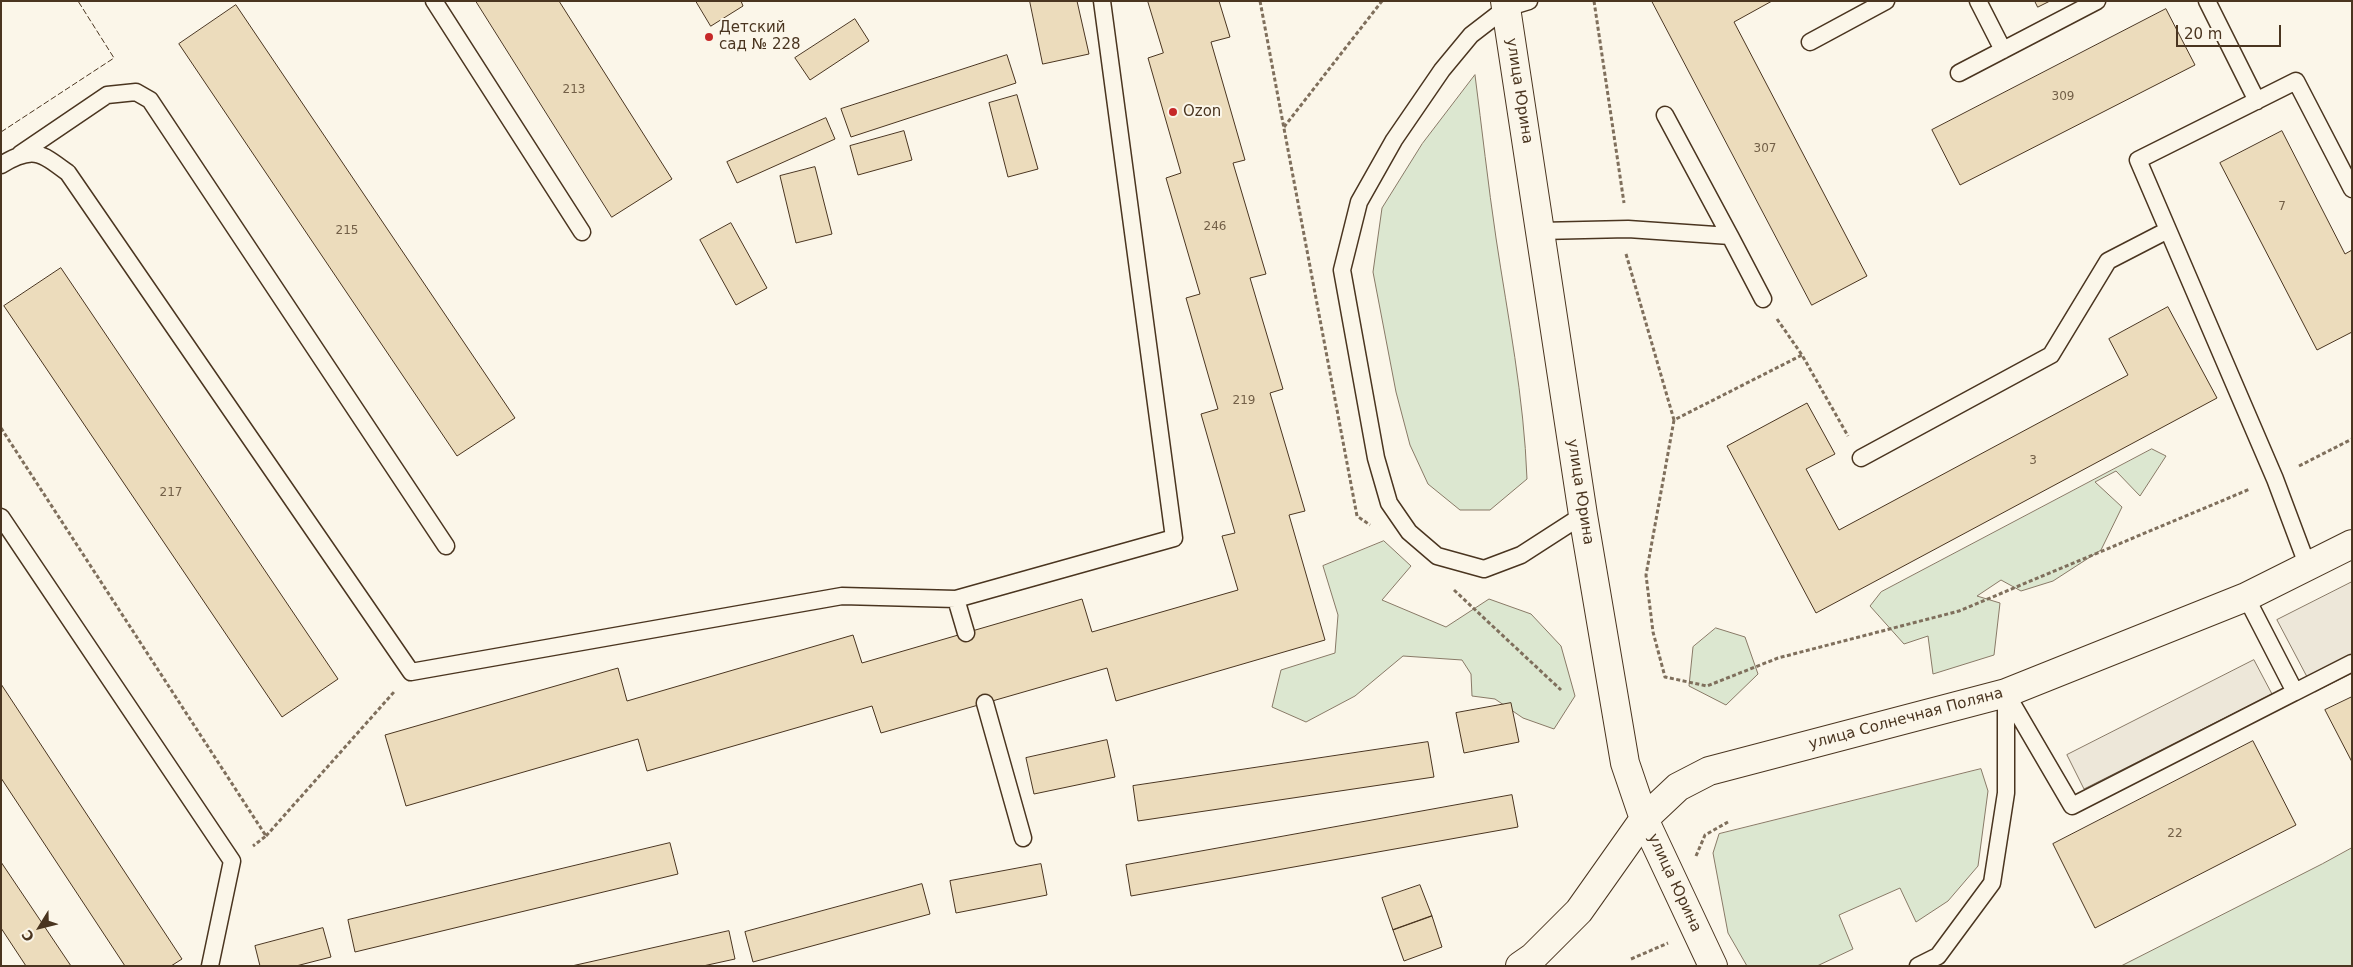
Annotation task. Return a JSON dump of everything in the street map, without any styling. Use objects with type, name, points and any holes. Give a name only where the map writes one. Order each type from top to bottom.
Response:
[{"type":"street","name":"улица Юрина","points":[[1513,4],[1540,231],[1583,516],[1625,763],[1644,819],[1713,966]]},
{"type":"street","name":"улица Солнечная Поляна","points":[[1520,966],[1533,957],[1579,911],[1644,819],[1678,787],[1709,771],[2006,693],[2246,598],[2352,544]]},
{"type":"lane","points":[[434,1],[582,232]]},
{"type":"lane","points":[[20,154],[44,155],[68,173],[412,672],[842,596],[956,599],[1174,538],[1102,1]]},
{"type":"lane","points":[[1810,42],[1886,1]]},
{"type":"lane","points":[[1978,1],[2003,50]]},
{"type":"lane","points":[[1959,73],[2097,1]]},
{"type":"lane","points":[[2206,1],[2258,101]]},
{"type":"lane","points":[[1513,4],[1471,35],[1442,70],[1394,140],[1359,202],[1342,270],[1376,458],[1389,503],[1409,532],[1437,556],[1484,570],[1521,555],[1583,516]]},
{"type":"lane","points":[[2308,567],[2275,479],[2138,160],[2296,81],[2352,189]]},
{"type":"lane","points":[[1,165],[107,95],[136,92],[150,100],[446,546]]},
{"type":"lane","points":[[1665,115],[1764,299]]},
{"type":"lane","points":[[1540,231],[1628,229],[1730,236]]},
{"type":"lane","points":[[1860,458],[2051,355],[2108,261],[2168,230]]},
{"type":"lane","points":[[1,517],[232,861],[210,966]]},
{"type":"lane","points":[[2246,598],[2295,692]]},
{"type":"lane","points":[[956,599],[966,632]]},
{"type":"lane","points":[[2006,693],[2072,806],[2352,663]]},
{"type":"lane","points":[[1918,966],[1938,956],[1992,883],[2006,793],[2006,693]]},
{"type":"lane","points":[[985,704],[1023,838]]},
{"type":"path","points":[[1260,1],[1357,516],[1373,528]]},
{"type":"path","points":[[1284,128],[1382,1]]},
{"type":"path","points":[[1594,1],[1628,229]]},
{"type":"path","points":[[1633,280],[1674,420],[1646,575],[1653,632],[1665,677],[1707,686],[1778,658],[1959,611],[2275,479],[2352,438]]},
{"type":"path","points":[[1764,299],[1802,355],[1860,458]]},
{"type":"path","points":[[1674,420],[1802,355]]},
{"type":"path","points":[[1,428],[266,836]]},
{"type":"path","points":[[1450,586],[1561,690]]},
{"type":"path","points":[[232,861],[266,836],[412,672]]},
{"type":"green space","points":[[1475,75],[1493,218],[1523,418],[1527,479],[1490,510],[1460,510],[1428,484],[1410,445],[1396,392],[1373,272],[1382,208],[1422,144]]},
{"type":"green space","points":[[2152,449],[2166,456],[2140,496],[2116,471],[2095,482],[2122,507],[2101,550],[2053,581],[2021,591],[2001,580],[1977,596],[2000,603],[1994,655],[1933,674],[1928,636],[1904,644],[1870,606],[1881,592]]},
{"type":"green space","points":[[1384,541],[1411,566],[1382,600],[1446,627],[1489,599],[1531,614],[1561,646],[1575,696],[1554,729],[1523,718],[1495,699],[1472,696],[1471,674],[1462,660],[1403,656],[1355,696],[1306,722],[1272,707],[1281,670],[1335,653],[1338,615],[1323,566]]},
{"type":"green space","points":[[1716,628],[1745,637],[1758,674],[1726,705],[1689,686],[1693,647]]},
{"type":"green space","points":[[1981,769],[1988,791],[1978,866],[1948,901],[1916,922],[1900,888],[1839,915],[1853,949],[1817,966],[1747,966],[1728,933],[1713,853],[1719,834]]},
{"type":"green space","points":[[2352,848],[2352,966],[2121,966],[2322,864]]},
{"type":"shaded area","points":[[2352,582],[2352,673],[2315,692],[2277,620]]},
{"type":"shaded area","points":[[2254,660],[2272,694],[2084,789],[2067,755]]},
{"type":"building","points":[[476,1],[559,1],[672,179],[612,217]]},
{"type":"building","points":[[696,1],[741,1],[743,6],[711,26]]},
{"type":"building","points":[[1030,1],[1077,1],[1089,54],[1043,64]]},
{"type":"building","points":[[1148,1],[1219,1],[1230,37],[1211,42],[1245,160],[1233,163],[1266,274],[1250,278],[1283,389],[1270,393],[1305,511],[1289,515],[1325,640],[1116,701],[1107,668],[881,733],[872,706],[647,771],[638,739],[406,806],[385,735],[618,668],[627,701],[853,635],[862,663],[1082,599],[1092,632],[1238,590],[1222,536],[1235,533],[1201,414],[1218,409],[1186,298],[1200,294],[1166,178],[1181,173],[1148,58],[1163,53]]},
{"type":"building","points":[[1652,1],[1772,1],[1734,22],[1867,276],[1812,305]]},
{"type":"building","points":[[2035,1],[2050,1],[2038,7]]},
{"type":"building","points":[[236,5],[515,418],[457,456],[179,44]]},
{"type":"building","points":[[2166,9],[2195,65],[1960,185],[1932,130]]},
{"type":"building","points":[[855,19],[869,41],[810,80],[795,58]]},
{"type":"building","points":[[1007,55],[1016,83],[851,137],[841,109]]},
{"type":"building","points":[[1017,95],[1038,169],[1008,177],[989,103]]},
{"type":"building","points":[[826,118],[835,139],[737,183],[727,162]]},
{"type":"building","points":[[904,131],[912,160],[858,175],[850,146]]},
{"type":"building","points":[[2282,131],[2345,254],[2352,250],[2352,332],[2317,350],[2220,163]]},
{"type":"building","points":[[815,167],[832,234],[796,243],[780,176]]},
{"type":"building","points":[[731,223],[767,288],[736,305],[700,240]]},
{"type":"building","points":[[61,268],[338,679],[282,717],[4,306]]},
{"type":"building","points":[[2168,307],[2217,398],[1816,613],[1727,446],[1807,403],[1835,454],[1806,469],[1839,530],[2128,375],[2109,339]]},
{"type":"building","points":[[1,684],[182,959],[171,966],[125,966],[1,778]]},
{"type":"building","points":[[2352,697],[2352,762],[2325,710]]},
{"type":"building","points":[[1511,703],[1519,742],[1464,753],[1456,713]]},
{"type":"building","points":[[1107,740],[1115,777],[1034,794],[1026,758]]},
{"type":"building","points":[[2253,741],[2296,825],[2095,928],[2053,844]]},
{"type":"building","points":[[1428,742],[1434,777],[1138,821],[1133,786]]},
{"type":"building","points":[[1512,795],[1518,827],[1131,896],[1126,865]]},
{"type":"building","points":[[670,843],[678,874],[355,952],[348,920]]},
{"type":"building","points":[[1,862],[71,966],[26,966],[1,928]]},
{"type":"building","points":[[1041,864],[1047,895],[956,913],[950,881]]},
{"type":"building","points":[[922,884],[930,914],[753,962],[745,932]]},
{"type":"building","points":[[1420,885],[1432,916],[1393,930],[1382,898]]},
{"type":"building","points":[[1432,916],[1442,947],[1404,961],[1393,930]]},
{"type":"building","points":[[323,928],[331,957],[296,966],[260,966],[255,946]]},
{"type":"building","points":[[729,931],[735,959],[703,966],[572,966]]},
{"type":"fence","points":[[1,132],[114,58],[78,1]]},
{"type":"place","name":"Детский сад № 228","points":[[709,37]]},
{"type":"place","name":"Ozon","points":[[1173,112]]}]
